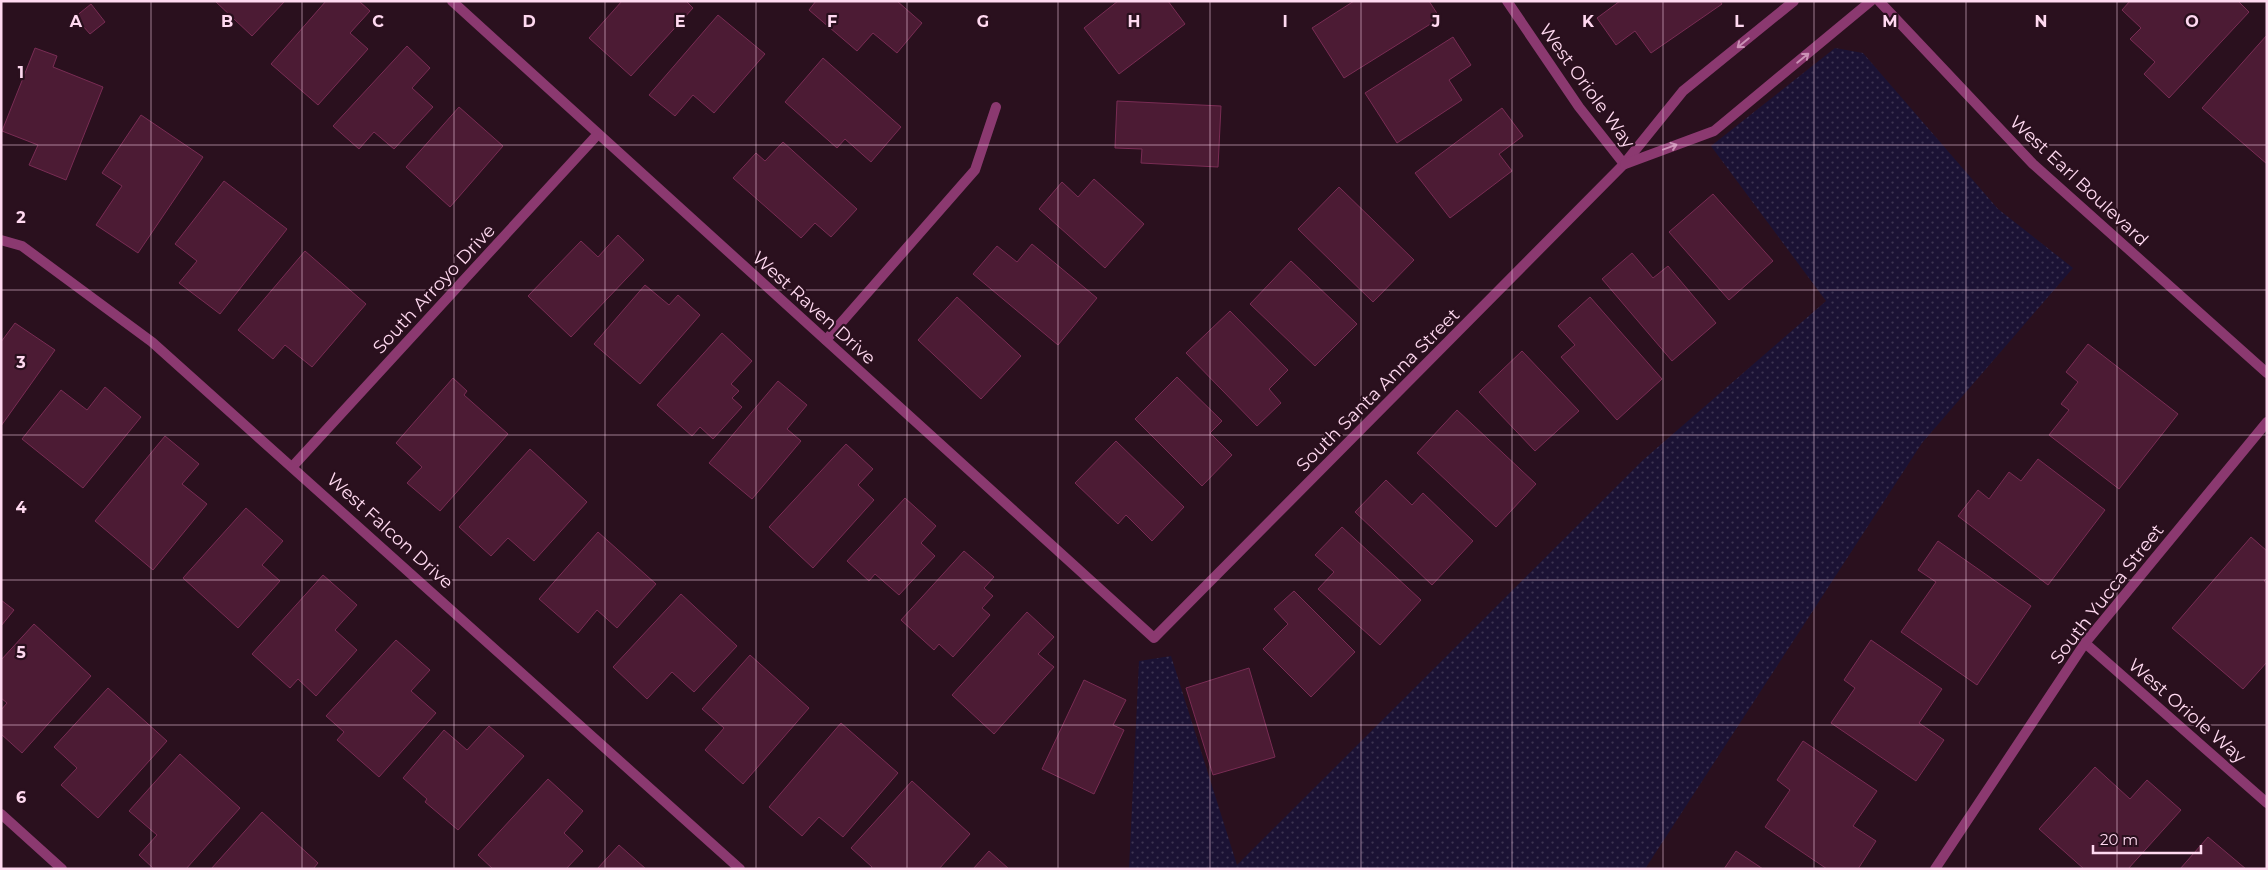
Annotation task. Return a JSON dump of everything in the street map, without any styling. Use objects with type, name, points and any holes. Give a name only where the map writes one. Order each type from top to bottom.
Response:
[{"type":"street","name":"West Raven Drive","points":[[452,1],[1154,638]]},
{"type":"street","name":"West Oriole Way","points":[[1507,1],[1579,107],[1624,164]]},
{"type":"street","name":"South Santa Anna Street","points":[[1154,638],[1624,164],[1683,92],[1794,1]]},
{"type":"street","name":"South Santa Anna Street","points":[[1624,164],[1714,131],[1871,1]]},
{"type":"street","name":"West Earl Boulevard","points":[[1879,1],[2033,164],[2267,374]]},
{"type":"street","points":[[826,340],[975,170],[996,107]]},
{"type":"street","name":"South Arroyo Drive","points":[[293,466],[598,134]]},
{"type":"street","name":"West Falcon Drive","points":[[1,240],[22,246],[152,342],[293,466],[740,869]]},
{"type":"street","name":"South Yucca Street","points":[[1936,869],[2085,643],[2267,422]]},
{"type":"street","name":"West Oriole Way","points":[[2085,643],[2267,803]]},
{"type":"street","points":[[1,814],[62,869]]},
{"type":"shaded area","points":[[1835,48],[1863,53],[1998,209],[2073,268],[1922,443],[1645,869],[1129,869],[1139,661],[1171,656],[1237,865],[1643,460],[1826,301],[1711,146]]},
{"type":"building","points":[[215,1],[285,1],[252,36]]},
{"type":"building","points":[[326,1],[359,1],[370,11],[350,33],[368,49],[318,105],[271,64]]},
{"type":"building","points":[[622,1],[686,1],[693,8],[631,76],[589,38]]},
{"type":"building","points":[[816,1],[897,1],[922,23],[897,53],[873,33],[857,51],[809,10]]},
{"type":"building","points":[[1118,1],[1168,1],[1185,24],[1119,74],[1084,28]]},
{"type":"building","points":[[1354,1],[1429,1],[1440,18],[1344,78],[1312,28]]},
{"type":"building","points":[[1620,1],[1720,1],[1722,4],[1651,53],[1635,31],[1616,45],[1597,18]]},
{"type":"building","points":[[2130,1],[2238,1],[2249,12],[2169,98],[2144,74],[2155,62],[2130,39],[2141,28],[2122,10]]},
{"type":"building","points":[[91,4],[105,22],[90,34],[75,17]]},
{"type":"building","points":[[718,15],[765,54],[714,113],[693,95],[675,116],[649,95]]},
{"type":"building","points":[[2267,35],[2267,164],[2202,108]]},
{"type":"building","points":[[1453,37],[1471,65],[1449,80],[1462,100],[1397,143],[1365,93]]},
{"type":"building","points":[[407,46],[430,68],[412,88],[433,107],[394,149],[374,132],[359,149],[333,126]]},
{"type":"building","points":[[35,48],[57,56],[53,67],[103,87],[66,180],[29,165],[38,145],[2,131]]},
{"type":"building","points":[[823,58],[901,127],[871,162],[845,139],[837,148],[785,102]]},
{"type":"building","points":[[1117,101],[1221,106],[1218,167],[1141,163],[1142,149],[1115,148]]},
{"type":"building","points":[[459,107],[503,146],[450,207],[406,167]]},
{"type":"building","points":[[1502,108],[1523,136],[1499,154],[1512,171],[1450,218],[1415,173]]},
{"type":"building","points":[[141,115],[203,157],[138,253],[96,225],[122,186],[102,173]]},
{"type":"building","points":[[783,142],[857,209],[831,237],[815,223],[801,238],[733,178],[756,153],[765,161]]},
{"type":"building","points":[[1094,179],[1144,224],[1105,268],[1039,209],[1062,182],[1078,197]]},
{"type":"building","points":[[224,181],[287,229],[220,314],[179,283],[197,261],[175,244]]},
{"type":"building","points":[[1339,187],[1414,260],[1373,302],[1298,229]]},
{"type":"building","points":[[1713,194],[1773,261],[1729,300],[1669,232]]},
{"type":"building","points":[[618,235],[644,260],[571,337],[528,296],[581,241],[598,257]]},
{"type":"building","points":[[1032,244],[1097,298],[1058,345],[973,274],[997,246],[1017,262]]},
{"type":"building","points":[[305,251],[366,304],[312,367],[285,345],[273,359],[238,330]]},
{"type":"building","points":[[1632,253],[1653,278],[1668,266],[1716,323],[1672,361],[1602,279]]},
{"type":"building","points":[[1291,261],[1357,324],[1315,366],[1250,304]]},
{"type":"building","points":[[645,285],[669,305],[678,295],[700,315],[640,384],[594,344]]},
{"type":"building","points":[[957,297],[1021,356],[981,399],[918,340]]},
{"type":"building","points":[[1590,297],[1662,379],[1617,420],[1561,357],[1575,345],[1558,326]]},
{"type":"building","points":[[1230,311],[1288,370],[1269,389],[1281,403],[1257,426],[1186,353]]},
{"type":"building","points":[[15,323],[55,350],[1,426],[1,342]]},
{"type":"building","points":[[722,333],[752,361],[731,384],[739,391],[732,398],[742,407],[713,439],[700,427],[692,436],[657,405]]},
{"type":"building","points":[[2088,344],[2178,414],[2119,489],[2049,435],[2069,410],[2061,404],[2078,382],[2066,372]]},
{"type":"building","points":[[1522,351],[1579,411],[1535,451],[1479,392]]},
{"type":"building","points":[[1177,377],[1222,421],[1210,433],[1232,455],[1202,486],[1135,419]]},
{"type":"building","points":[[453,378],[467,391],[464,395],[508,434],[440,511],[407,483],[422,467],[396,443]]},
{"type":"building","points":[[778,381],[807,405],[787,429],[801,441],[752,499],[709,463]]},
{"type":"building","points":[[105,387],[141,417],[83,488],[22,439],[61,390],[87,410]]},
{"type":"building","points":[[1457,410],[1536,484],[1496,527],[1417,453]]},
{"type":"building","points":[[165,436],[199,464],[182,484],[207,504],[153,570],[95,521]]},
{"type":"building","points":[[1116,441],[1184,507],[1152,541],[1126,515],[1118,524],[1075,483]]},
{"type":"building","points":[[846,444],[873,469],[858,485],[874,500],[813,568],[769,527]]},
{"type":"building","points":[[530,449],[587,502],[534,561],[508,538],[491,556],[459,527]]},
{"type":"building","points":[[2038,459],[2105,510],[2048,585],[1958,516],[1978,490],[1989,499],[2009,472],[2021,481]]},
{"type":"building","points":[[1386,480],[1412,505],[1423,493],[1473,541],[1432,585],[1355,512]]},
{"type":"building","points":[[905,498],[936,526],[921,543],[935,556],[899,595],[875,574],[869,581],[847,561]]},
{"type":"building","points":[[246,508],[283,541],[262,565],[280,581],[238,628],[183,578]]},
{"type":"building","points":[[1342,527],[1421,600],[1380,645],[1318,589],[1334,572],[1315,555]]},
{"type":"building","points":[[598,532],[656,584],[617,628],[597,610],[578,633],[539,599]]},
{"type":"building","points":[[2251,537],[2267,551],[2267,578],[2264,581],[2267,583],[2267,662],[2243,689],[2172,628]]},
{"type":"building","points":[[1938,541],[2031,606],[1977,685],[1901,632],[1936,582],[1918,570]]},
{"type":"building","points":[[964,551],[994,577],[984,588],[993,596],[982,608],[990,615],[953,657],[939,644],[934,650],[901,620]]},
{"type":"building","points":[[323,575],[357,605],[335,630],[357,650],[316,696],[298,679],[290,688],[252,654]]},
{"type":"building","points":[[1294,591],[1355,652],[1311,697],[1263,649],[1288,624],[1274,609]]},
{"type":"building","points":[[681,594],[737,646],[694,692],[672,672],[647,699],[613,667]]},
{"type":"building","points":[[1,600],[14,610],[1,626]]},
{"type":"building","points":[[1027,612],[1054,637],[1038,654],[1054,667],[994,734],[952,695]]},
{"type":"building","points":[[34,624],[91,676],[22,753],[1,734],[1,710],[7,703],[1,698],[1,660]]},
{"type":"building","points":[[396,640],[430,670],[411,691],[436,713],[379,777],[337,740],[344,732],[326,716]]},
{"type":"building","points":[[1871,640],[1942,689],[1919,723],[1944,740],[1916,781],[1831,723],[1855,688],[1844,680]]},
{"type":"building","points":[[750,655],[809,708],[743,784],[705,750],[724,728],[702,709]]},
{"type":"building","points":[[1249,668],[1275,757],[1213,775],[1186,688]]},
{"type":"building","points":[[1084,680],[1126,700],[1113,725],[1124,730],[1094,794],[1042,769]]},
{"type":"building","points":[[108,688],[167,741],[98,818],[61,785],[77,768],[54,747]]},
{"type":"building","points":[[841,723],[898,773],[843,837],[819,817],[802,836],[769,807]]},
{"type":"building","points":[[489,726],[524,756],[458,830],[425,802],[427,799],[403,778],[444,730],[467,750]]},
{"type":"building","points":[[1803,741],[1877,791],[1853,826],[1876,841],[1858,869],[1827,869],[1765,827],[1790,790],[1777,780]]},
{"type":"building","points":[[180,754],[240,808],[186,869],[154,869],[139,855],[157,835],[129,811]]},
{"type":"building","points":[[2095,767],[2130,799],[2147,780],[2181,810],[2128,869],[2084,869],[2039,829]]},
{"type":"building","points":[[548,779],[583,811],[564,833],[583,851],[566,869],[493,869],[478,855]]},
{"type":"building","points":[[912,781],[970,834],[939,869],[871,869],[872,867],[851,848]]},
{"type":"building","points":[[262,812],[318,863],[313,869],[211,869]]},
{"type":"building","points":[[2208,837],[2246,869],[2180,869]]},
{"type":"building","points":[[619,845],[646,869],[597,869]]},
{"type":"building","points":[[989,851],[1009,869],[973,869]]},
{"type":"building","points":[[1736,851],[1763,869],[1724,869]]}]
